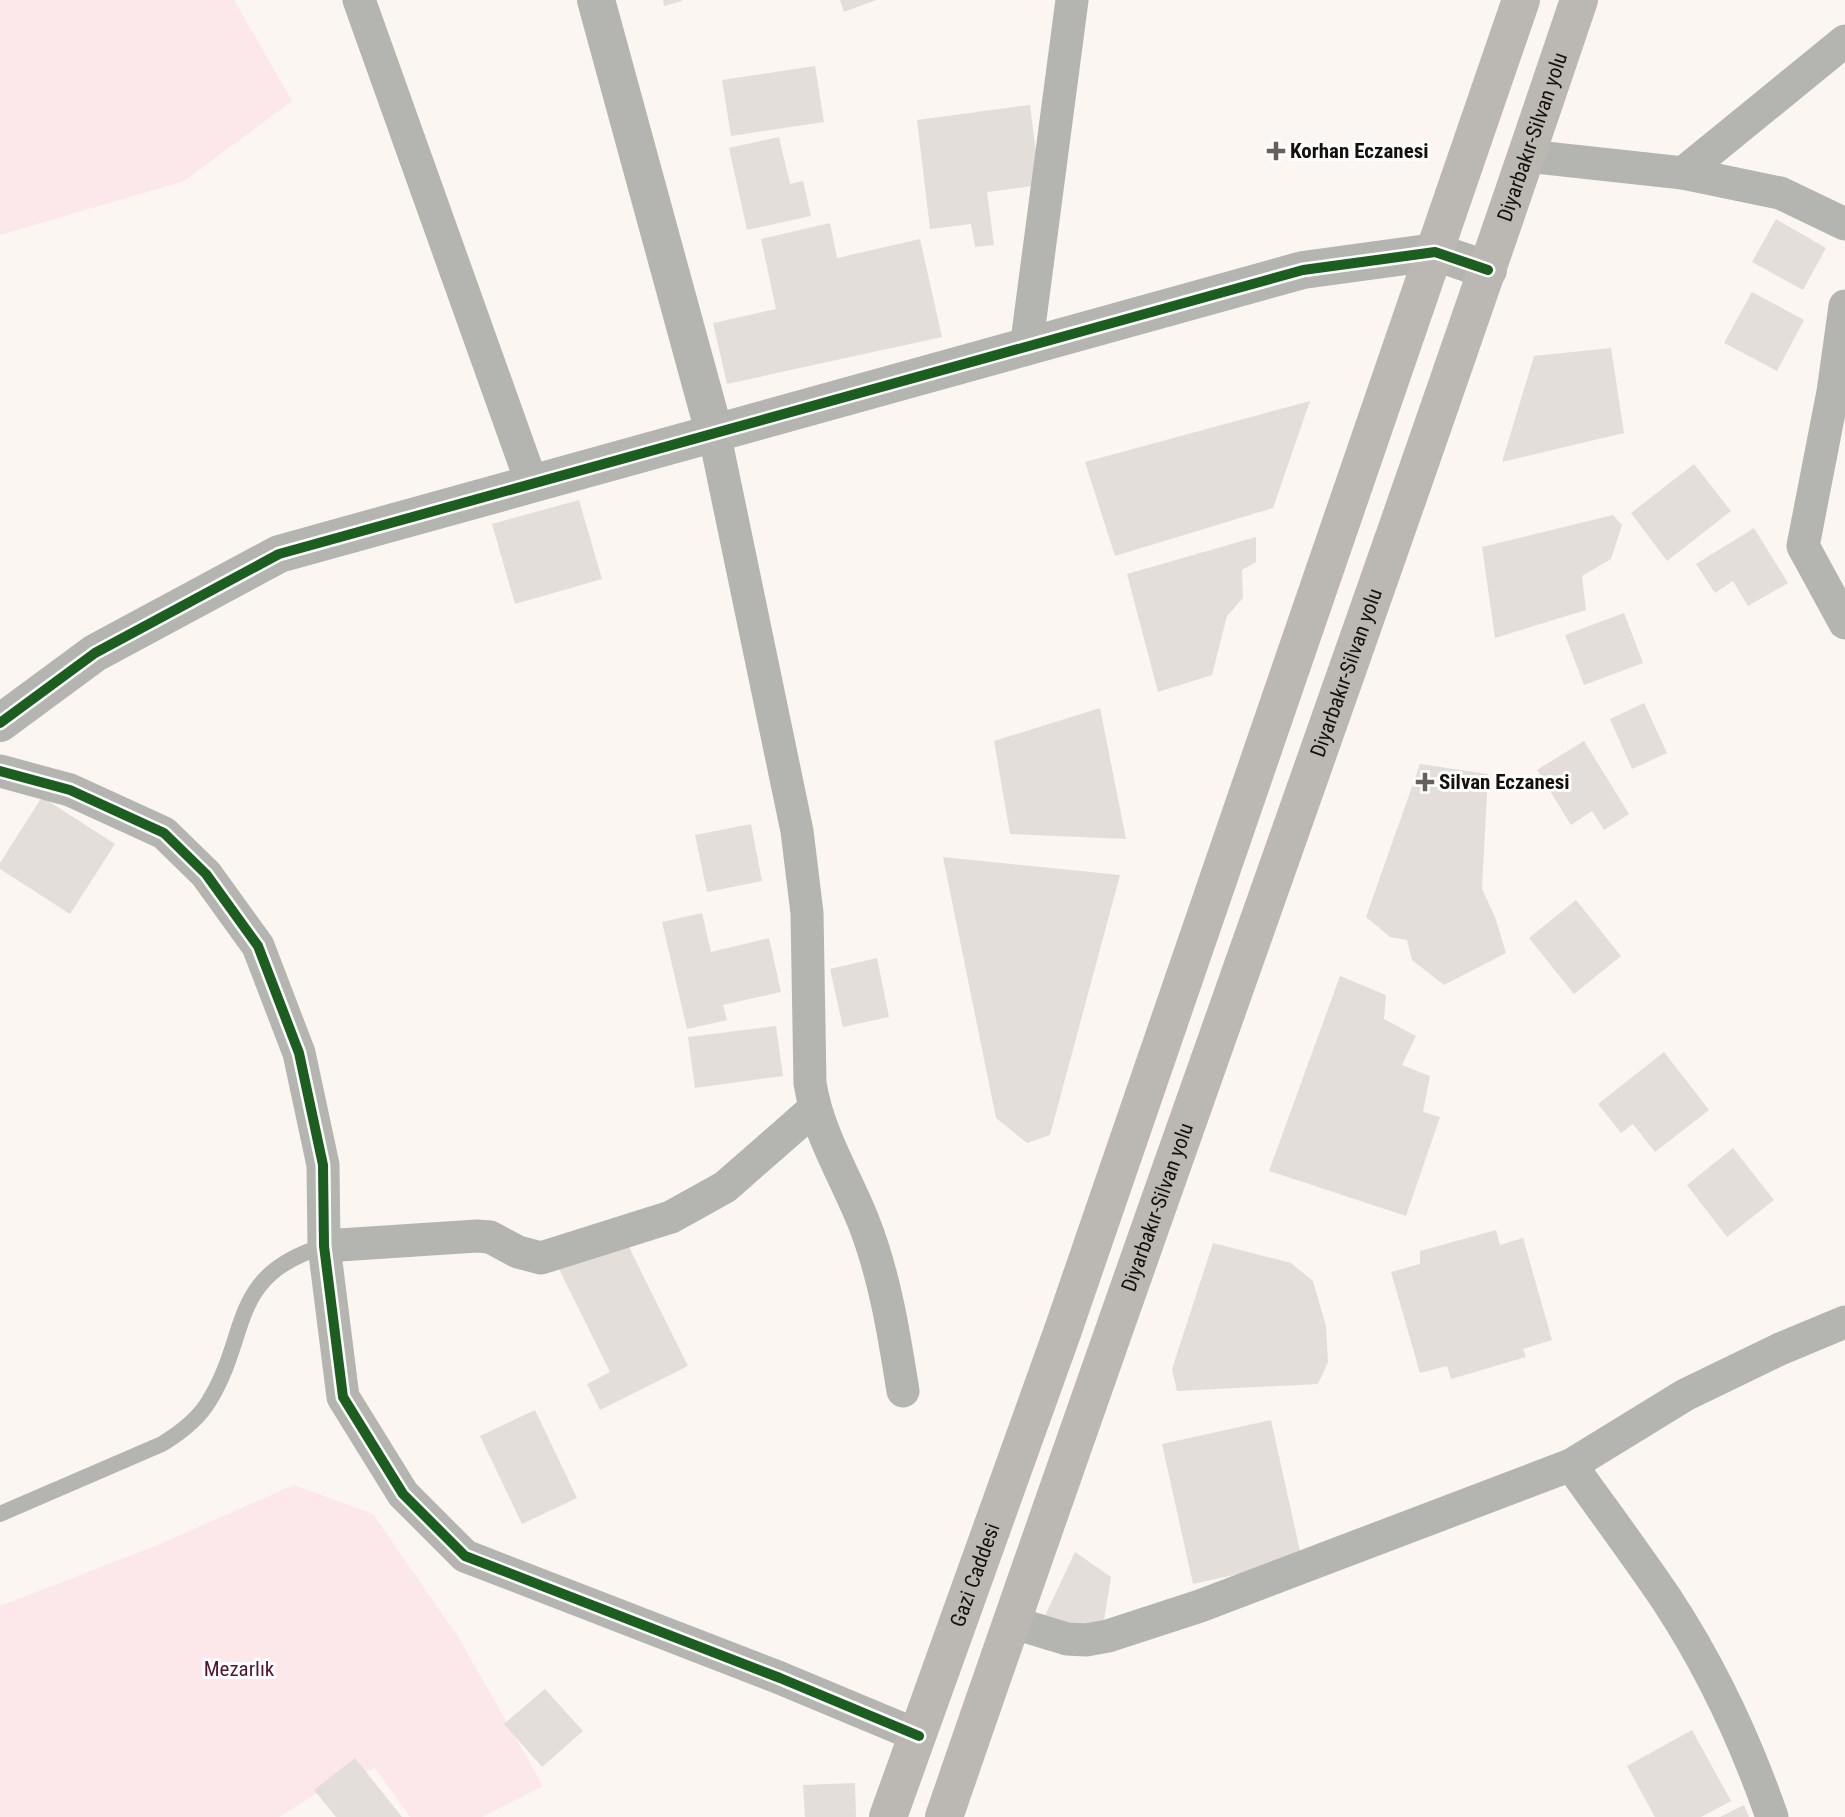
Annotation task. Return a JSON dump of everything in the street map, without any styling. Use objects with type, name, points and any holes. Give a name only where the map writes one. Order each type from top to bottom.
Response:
[{"type":"highway","points":[[1435,252],[1521,0]]},
{"type":"highway","name":"Diyarbakır-Silvan yolu","points":[[1011,1622],[1112,1344],[1488,270],[1579,0]]},
{"type":"highway","name":"Gazi Caddesi","points":[[888,1817],[1062,1333],[1435,252]]},
{"type":"highway","points":[[947,1816],[1011,1622]]},
{"type":"street","points":[[359,0],[532,484]]},
{"type":"street","points":[[596,0],[714,432],[797,831],[807,913],[810,1083],[814,1109],[864,1223],[894,1330],[902,1391]]},
{"type":"street","points":[[1026,349],[1072,0]]},
{"type":"street","points":[[1683,173],[1845,41]]},
{"type":"street","points":[[1527,156],[1683,173],[1780,192],[1845,224]]},
{"type":"street","points":[[0,723],[95,653],[279,554],[1303,270],[1435,252],[1488,270]]},
{"type":"street","points":[[1845,306],[1833,392],[1802,546],[1845,623]]},
{"type":"street","points":[[0,771],[70,790],[164,833],[206,874],[258,946],[299,1053],[323,1165],[324,1246],[342,1397],[403,1494],[466,1556],[780,1678],[919,1736]]},
{"type":"street","points":[[324,1246],[477,1236],[490,1237],[518,1252],[541,1258],[671,1217],[699,1203],[749,1168],[814,1109]]},
{"type":"street","points":[[1011,1622],[1067,1639],[1086,1640],[1108,1636],[1200,1606],[1571,1465],[1685,1395],[1845,1322]]},
{"type":"street","points":[[1571,1465],[1667,1601],[1699,1653],[1744,1748],[1772,1817]]},
{"type":"lane","points":[[0,1514],[162,1444],[180,1433],[202,1411],[218,1385],[244,1307],[255,1290],[284,1263],[324,1246]]},
{"type":"green space","points":[[0,0],[234,0],[292,101],[184,181],[0,235]]},
{"type":"green space","name":"Mezarlık","points":[[294,1485],[373,1514],[458,1637],[543,1786],[482,1817],[410,1817],[375,1768],[330,1785],[279,1817],[0,1817],[0,1606],[153,1547]]},
{"type":"building","points":[[663,0],[682,0],[682,1],[664,6]]},
{"type":"building","points":[[840,0],[876,0],[844,12]]},
{"type":"building","points":[[815,66],[824,122],[731,136],[722,80]]},
{"type":"building","points":[[1030,105],[1040,185],[987,192],[994,245],[975,247],[971,224],[930,229],[917,120]]},
{"type":"building","points":[[779,137],[790,184],[803,181],[811,216],[747,230],[729,148]]},
{"type":"building","points":[[1776,219],[1826,248],[1803,290],[1752,262]]},
{"type":"building","points":[[830,223],[837,258],[920,239],[942,337],[727,384],[713,323],[776,309],[761,239]]},
{"type":"building","points":[[1752,292],[1804,320],[1777,371],[1724,343]]},
{"type":"building","points":[[1611,348],[1624,433],[1502,462],[1534,356]]},
{"type":"building","points":[[1310,401],[1273,508],[1115,556],[1085,462]]},
{"type":"building","points":[[1694,464],[1731,511],[1667,561],[1631,513]]},
{"type":"building","points":[[579,500],[602,579],[515,604],[492,524]]},
{"type":"building","points":[[1613,515],[1622,525],[1611,559],[1582,576],[1586,610],[1495,638],[1482,547]]},
{"type":"building","points":[[1754,528],[1788,583],[1748,606],[1733,581],[1715,593],[1696,564]]},
{"type":"building","points":[[1256,537],[1256,562],[1242,570],[1243,598],[1227,616],[1212,675],[1158,692],[1127,574]]},
{"type":"building","points":[[1624,613],[1643,663],[1584,685],[1565,635]]},
{"type":"building","points":[[1644,703],[1667,753],[1632,769],[1610,719]]},
{"type":"building","points":[[1100,708],[1126,839],[1010,834],[994,741]]},
{"type":"building","points":[[1584,741],[1629,814],[1604,830],[1592,811],[1571,825],[1537,770]]},
{"type":"building","points":[[1420,764],[1488,774],[1482,889],[1495,917],[1506,953],[1444,985],[1412,960],[1407,940],[1390,937],[1366,917]]},
{"type":"building","points":[[42,797],[115,844],[70,914],[0,869],[0,863]]},
{"type":"building","points":[[751,824],[762,881],[707,892],[695,835]]},
{"type":"building","points":[[943,857],[1120,875],[1050,1135],[1027,1143],[996,1118]]},
{"type":"building","points":[[1576,900],[1621,956],[1574,994],[1529,938]]},
{"type":"building","points":[[702,913],[711,952],[769,938],[781,992],[723,1005],[727,1020],[687,1029],[662,922]]},
{"type":"building","points":[[877,958],[889,1017],[843,1027],[830,969]]},
{"type":"building","points":[[1340,976],[1386,995],[1384,1019],[1416,1036],[1402,1065],[1430,1076],[1423,1112],[1440,1117],[1406,1216],[1269,1171]]},
{"type":"building","points":[[776,1026],[783,1076],[695,1088],[688,1037]]},
{"type":"building","points":[[1664,1052],[1709,1110],[1655,1152],[1633,1124],[1621,1133],[1598,1104]]},
{"type":"building","points":[[1733,1148],[1774,1200],[1727,1237],[1687,1185]]},
{"type":"building","points":[[1496,1230],[1500,1245],[1523,1238],[1552,1340],[1523,1349],[1526,1357],[1451,1379],[1447,1366],[1420,1373],[1391,1272],[1420,1264],[1420,1251]]},
{"type":"building","points":[[623,1235],[688,1366],[600,1410],[587,1384],[610,1372],[558,1267]]},
{"type":"building","points":[[1213,1243],[1291,1263],[1313,1281],[1326,1326],[1328,1362],[1318,1384],[1177,1391],[1172,1369]]},
{"type":"building","points":[[535,1410],[577,1498],[522,1524],[480,1436]]},
{"type":"building","points":[[1271,1420],[1302,1560],[1193,1584],[1162,1444]]},
{"type":"building","points":[[1075,1552],[1111,1577],[1104,1620],[1081,1635],[1042,1622]]},
{"type":"building","points":[[545,1689],[583,1731],[542,1767],[504,1724]]},
{"type":"building","points":[[1692,1730],[1731,1801],[1701,1817],[1655,1817],[1627,1766]]},
{"type":"building","points":[[355,1758],[402,1817],[336,1817],[314,1790]]},
{"type":"building","points":[[855,1783],[856,1817],[805,1817],[803,1785]]},
{"type":"building","points":[[1744,1805],[1749,1817],[1720,1817]]},
{"type":"cycle path","points":[[0,723],[95,653],[279,554],[1303,270],[1435,252],[1488,270]]},
{"type":"cycle path","points":[[0,771],[70,790],[164,833],[206,874],[258,946],[299,1053],[323,1165],[324,1246],[343,1397],[403,1494],[465,1556],[780,1678],[919,1736]]},
{"type":"place","name":"Korhan Eczanesi","points":[[1276,151]]},
{"type":"place","name":"Silvan Eczanesi","points":[[1425,782]]}]
